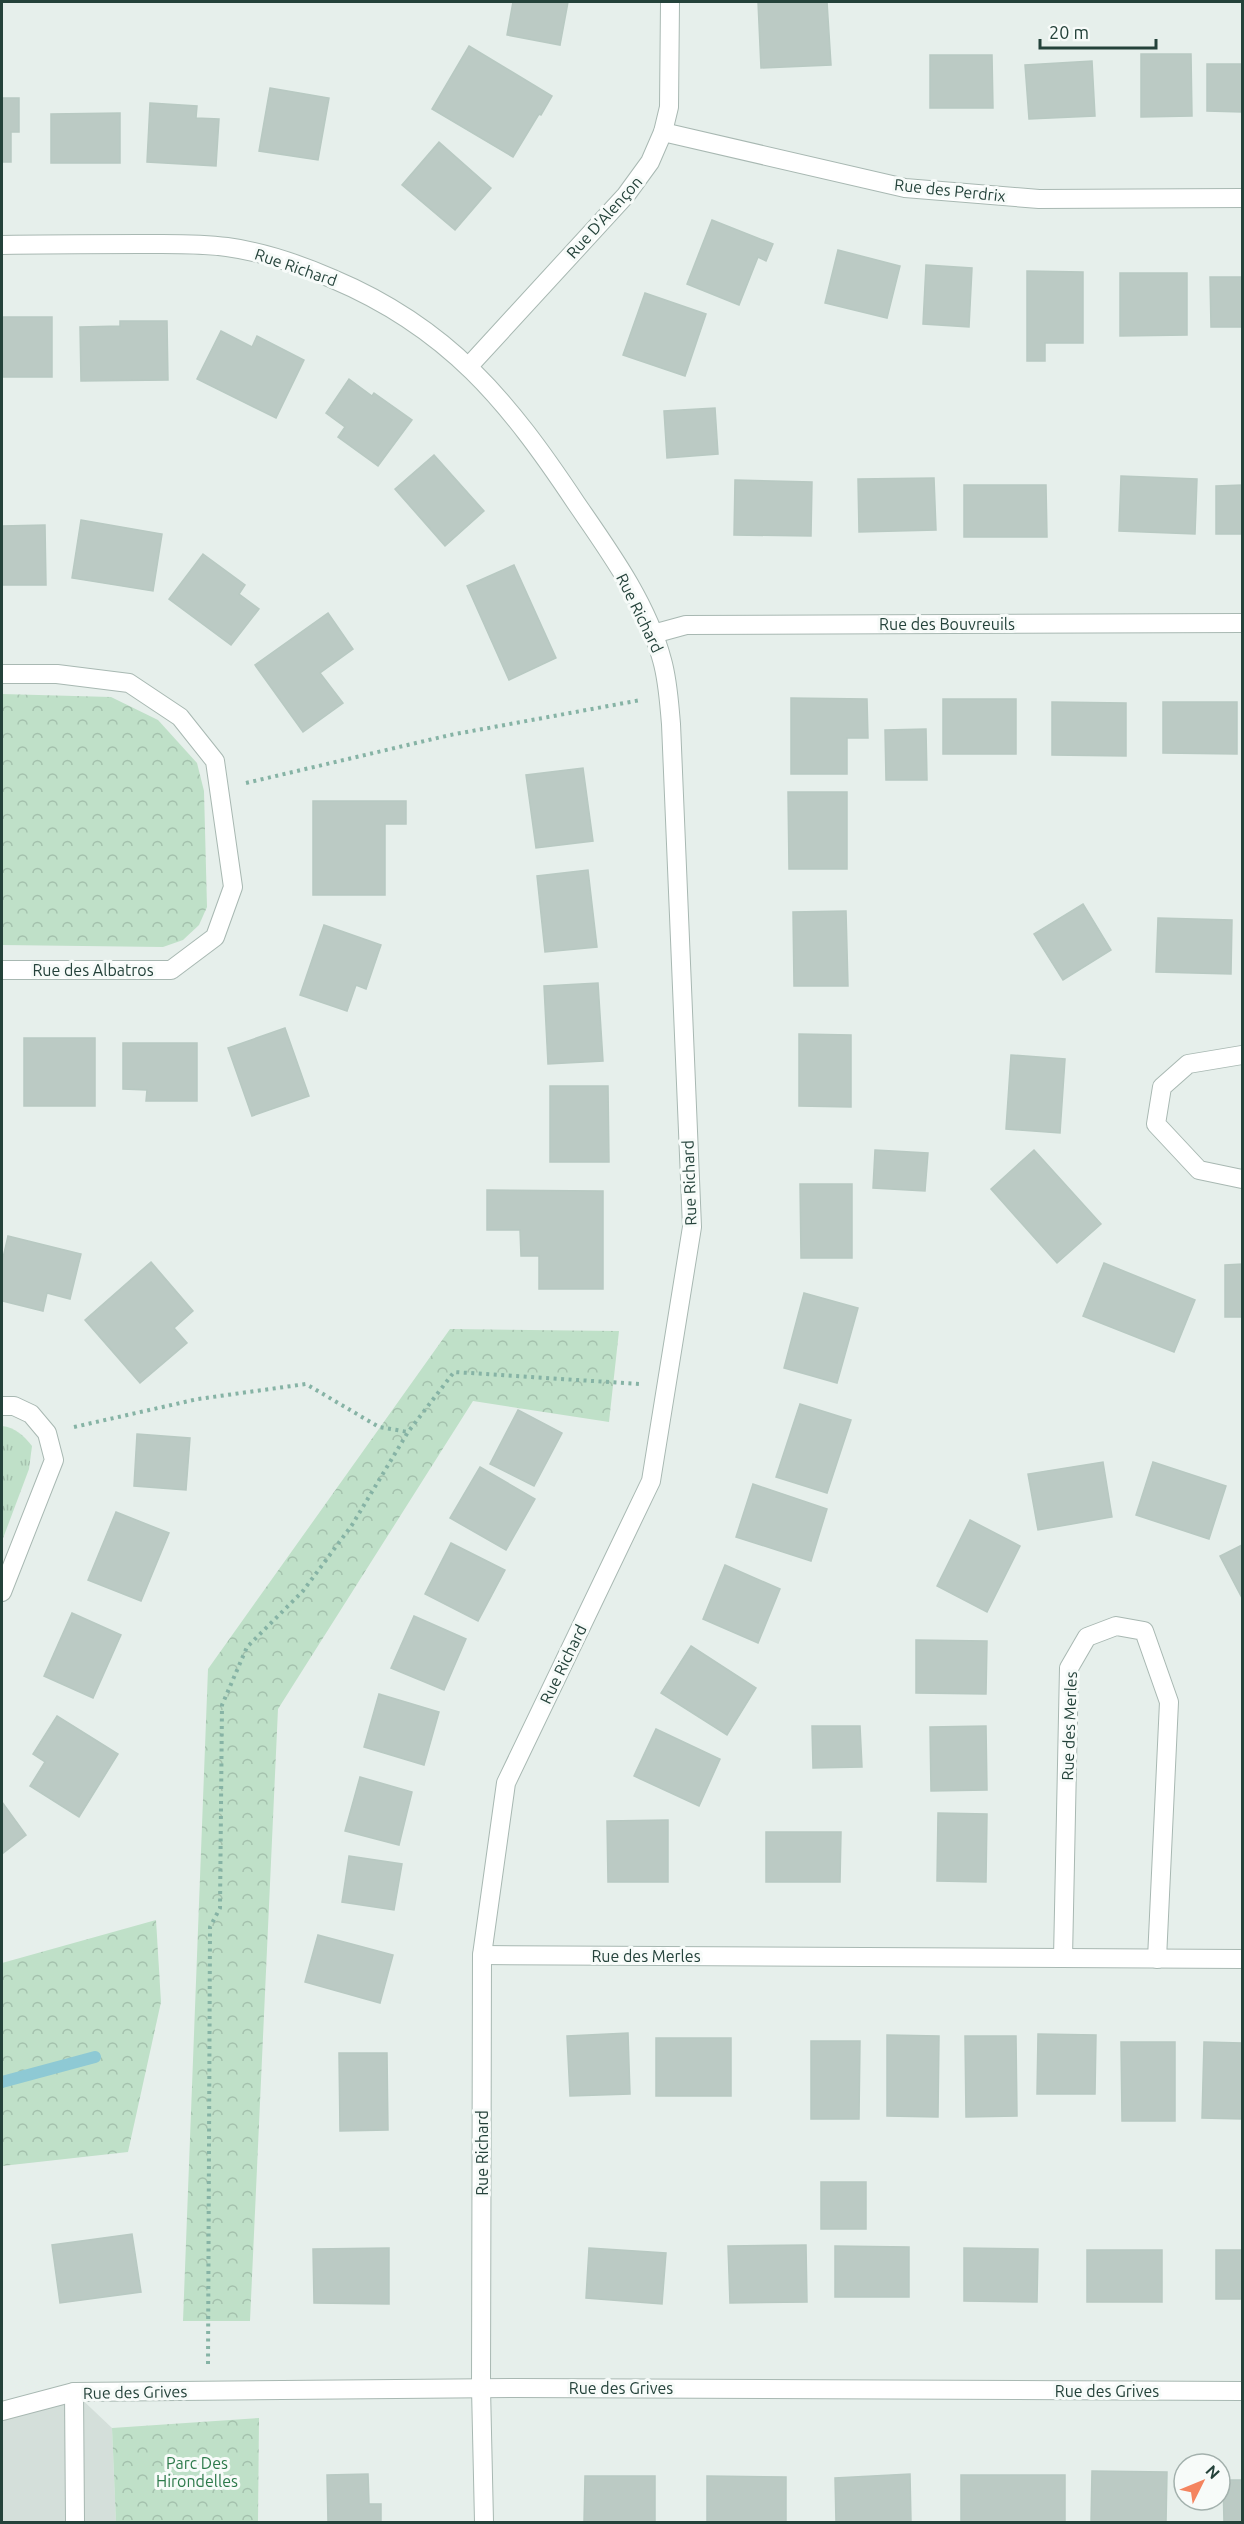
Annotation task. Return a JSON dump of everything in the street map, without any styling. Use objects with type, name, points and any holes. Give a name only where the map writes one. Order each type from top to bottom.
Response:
[{"type":"street","name":"Rue D'Alençon","points":[[469,366],[626,195],[650,162],[663,132],[670,90],[669,2]]},
{"type":"street","name":"Rue des Perdrix","points":[[663,132],[905,188],[1039,199],[1242,198]]},
{"type":"street","name":"Rue Richard","points":[[2,245],[200,244],[276,257],[373,297],[431,333],[469,366],[511,412],[568,490],[619,568],[653,634],[662,658],[669,695],[692,1227],[651,1481],[506,1783],[482,1955],[481,2388],[484,2523]]},
{"type":"street","name":"Rue des Bouvreuils","points":[[653,634],[686,625],[1242,623]]},
{"type":"street","name":"Rue des Albatros","points":[[2,674],[57,674],[129,683],[180,717],[215,761],[233,887],[215,937],[171,970],[2,970]]},
{"type":"street","points":[[1242,1055],[1188,1064],[1162,1087],[1156,1124],[1199,1170],[1242,1179]]},
{"type":"street","points":[[2,1406],[14,1406],[32,1414],[47,1433],[54,1460],[2,1592]]},
{"type":"street","name":"Rue des Merles","points":[[1063,1958],[1069,1668],[1087,1637],[1116,1626],[1144,1632],[1169,1702],[1157,1959]]},
{"type":"street","name":"Rue des Merles","points":[[482,1955],[1242,1959]]},
{"type":"street","name":"Rue des Grives","points":[[2,2411],[74,2392],[481,2388],[1242,2391]]},
{"type":"street","points":[[74,2392],[75,2523]]},
{"type":"path","points":[[219,790],[450,735],[669,695]]},
{"type":"path","points":[[208,2391],[210,1927],[220,1908],[222,1705],[247,1647],[303,1591],[352,1525],[408,1432],[454,1372],[666,1385]]},
{"type":"path","points":[[47,1433],[198,1399],[306,1384],[379,1427],[408,1432]]},
{"type":"shaded area","points":[[74,2392],[112,2428],[116,2522],[2,2522],[2,2411]]},
{"type":"green space","points":[[2,694],[111,697],[158,720],[197,763],[204,791],[207,907],[199,925],[183,940],[163,947],[2,945]]},
{"type":"green space","points":[[450,1329],[619,1331],[609,1422],[473,1401],[278,1709],[250,2321],[183,2321],[208,1669]]},
{"type":"green space","points":[[2,1426],[19,1433],[32,1446],[29,1469],[2,1541]]},
{"type":"green space","points":[[156,1920],[161,2002],[128,2152],[2,2166],[2,1963]]},
{"type":"green space","name":"Parc Des Hirondelles","points":[[259,2418],[258,2522],[116,2522],[112,2428]]},
{"type":"building","points":[[513,2],[568,2],[560,45],[507,35]]},
{"type":"building","points":[[758,2],[827,2],[831,65],[761,68]]},
{"type":"building","points":[[469,46],[552,96],[513,157],[432,109]]},
{"type":"building","points":[[1141,54],[1191,54],[1192,116],[1141,117]]},
{"type":"building","points":[[930,55],[992,55],[993,108],[930,108]]},
{"type":"building","points":[[1092,61],[1095,116],[1029,119],[1025,65]]},
{"type":"building","points":[[1207,64],[1242,64],[1242,112],[1207,111]]},
{"type":"building","points":[[270,88],[329,98],[318,160],[259,151]]},
{"type":"building","points":[[2,98],[19,98],[19,132],[11,132],[11,162],[2,162]]},
{"type":"building","points":[[150,103],[197,106],[196,118],[219,119],[216,166],[147,162]]},
{"type":"building","points":[[120,113],[120,163],[51,163],[51,114]]},
{"type":"building","points":[[439,142],[491,188],[455,230],[402,185]]},
{"type":"building","points":[[712,220],[773,244],[766,261],[758,257],[739,305],[687,284]]},
{"type":"building","points":[[838,250],[900,266],[887,318],[825,303]]},
{"type":"building","points":[[926,265],[972,268],[969,327],[923,324]]},
{"type":"building","points":[[1027,271],[1083,272],[1083,343],[1045,343],[1045,361],[1027,361]]},
{"type":"building","points":[[1120,273],[1187,273],[1187,335],[1120,336]]},
{"type":"building","points":[[1210,277],[1242,277],[1242,327],[1211,327]]},
{"type":"building","points":[[645,293],[706,314],[685,376],[623,355]]},
{"type":"building","points":[[2,317],[52,317],[52,377],[3,377]]},
{"type":"building","points":[[120,321],[167,321],[168,380],[81,381],[80,327],[120,326]]},
{"type":"building","points":[[221,331],[252,347],[257,336],[304,360],[276,418],[197,379]]},
{"type":"building","points":[[349,379],[372,396],[374,393],[412,420],[378,466],[338,437],[345,427],[326,413]]},
{"type":"building","points":[[715,408],[718,454],[667,458],[664,411]]},
{"type":"building","points":[[434,455],[484,511],[445,546],[395,489]]},
{"type":"building","points":[[1121,476],[1197,479],[1195,534],[1119,531]]},
{"type":"building","points":[[934,478],[936,530],[859,532],[858,479]]},
{"type":"building","points":[[735,480],[812,482],[811,536],[734,535]]},
{"type":"building","points":[[964,485],[1046,485],[1047,537],[964,537]]},
{"type":"building","points":[[1242,485],[1242,534],[1216,534],[1216,486]]},
{"type":"building","points":[[81,520],[162,534],[153,591],[72,578]]},
{"type":"building","points":[[45,525],[46,585],[2,585],[2,526]]},
{"type":"building","points":[[203,554],[245,585],[239,594],[259,609],[231,645],[169,599]]},
{"type":"building","points":[[514,565],[556,658],[509,680],[467,586]]},
{"type":"building","points":[[328,613],[353,649],[320,673],[343,703],[303,732],[255,665]]},
{"type":"building","points":[[791,698],[867,699],[868,738],[847,738],[847,774],[791,774]]},
{"type":"building","points":[[943,699],[1016,699],[1016,754],[943,754]]},
{"type":"building","points":[[1052,702],[1126,703],[1126,756],[1052,755]]},
{"type":"building","points":[[1163,702],[1237,702],[1237,754],[1163,753]]},
{"type":"building","points":[[926,729],[927,780],[886,780],[885,730]]},
{"type":"building","points":[[583,768],[593,841],[536,848],[526,775]]},
{"type":"building","points":[[788,792],[847,792],[847,869],[789,869]]},
{"type":"building","points":[[313,801],[406,801],[406,824],[385,824],[385,895],[313,895]]},
{"type":"building","points":[[588,870],[597,947],[545,952],[537,876]]},
{"type":"building","points":[[1083,904],[1111,950],[1063,980],[1034,934]]},
{"type":"building","points":[[846,911],[848,986],[794,986],[793,912]]},
{"type":"building","points":[[1158,918],[1232,920],[1231,974],[1156,972]]},
{"type":"building","points":[[324,925],[381,945],[366,989],[356,985],[347,1011],[300,995]]},
{"type":"building","points":[[598,983],[603,1061],[548,1064],[544,986]]},
{"type":"building","points":[[285,1028],[309,1096],[252,1116],[228,1048]]},
{"type":"building","points":[[799,1034],[851,1035],[851,1107],[799,1106]]},
{"type":"building","points":[[24,1038],[95,1038],[95,1106],[24,1106]]},
{"type":"building","points":[[123,1043],[197,1043],[197,1101],[146,1101],[147,1090],[123,1089]]},
{"type":"building","points":[[1011,1055],[1065,1059],[1060,1133],[1006,1129]]},
{"type":"building","points":[[550,1086],[608,1086],[609,1162],[550,1162]]},
{"type":"building","points":[[875,1150],[928,1153],[925,1191],[873,1188]]},
{"type":"building","points":[[1034,1150],[1101,1224],[1057,1263],[991,1189]]},
{"type":"building","points":[[800,1184],[852,1184],[852,1258],[801,1258]]},
{"type":"building","points":[[487,1190],[603,1191],[603,1289],[539,1289],[539,1256],[521,1256],[520,1230],[487,1230]]},
{"type":"building","points":[[8,1236],[81,1254],[70,1299],[47,1293],[43,1311],[2,1301],[2,1262]]},
{"type":"building","points":[[151,1262],[193,1311],[174,1328],[187,1343],[140,1383],[85,1320]]},
{"type":"building","points":[[1104,1263],[1195,1300],[1174,1352],[1083,1316]]},
{"type":"building","points":[[1242,1264],[1242,1317],[1225,1317],[1225,1265]]},
{"type":"building","points":[[804,1293],[858,1308],[837,1383],[784,1368]]},
{"type":"building","points":[[800,1404],[851,1420],[827,1493],[776,1477]]},
{"type":"building","points":[[518,1410],[562,1433],[534,1486],[490,1464]]},
{"type":"building","points":[[137,1434],[190,1438],[186,1490],[134,1486]]},
{"type":"building","points":[[1103,1462],[1112,1517],[1038,1530],[1028,1474]]},
{"type":"building","points":[[1153,1462],[1226,1486],[1209,1539],[1136,1515]]},
{"type":"building","points":[[480,1467],[535,1499],[506,1550],[450,1518]]},
{"type":"building","points":[[753,1484],[827,1509],[811,1561],[736,1537]]},
{"type":"building","points":[[116,1512],[169,1533],[141,1601],[88,1580]]},
{"type":"building","points":[[970,1520],[1020,1546],[987,1612],[937,1586]]},
{"type":"building","points":[[451,1543],[505,1570],[478,1621],[425,1594]]},
{"type":"building","points":[[1242,1545],[1242,1598],[1220,1556]]},
{"type":"building","points":[[725,1565],[780,1589],[758,1643],[703,1619]]},
{"type":"building","points":[[72,1613],[121,1635],[93,1698],[44,1676]]},
{"type":"building","points":[[414,1616],[466,1639],[444,1690],[391,1668]]},
{"type":"building","points":[[916,1640],[987,1641],[986,1694],[916,1693]]},
{"type":"building","points":[[691,1646],[756,1688],[727,1735],[661,1693]]},
{"type":"building","points":[[379,1694],[439,1712],[424,1765],[364,1747]]},
{"type":"building","points":[[57,1716],[118,1754],[79,1817],[30,1786],[45,1762],[33,1754]]},
{"type":"building","points":[[812,1726],[860,1726],[862,1767],[813,1768]]},
{"type":"building","points":[[986,1726],[987,1790],[931,1791],[930,1727]]},
{"type":"building","points":[[656,1729],[720,1759],[699,1806],[634,1776]]},
{"type":"building","points":[[360,1777],[412,1792],[399,1845],[345,1831]]},
{"type":"building","points":[[2,1802],[26,1835],[2,1854]]},
{"type":"building","points":[[938,1813],[987,1814],[986,1882],[937,1881]]},
{"type":"building","points":[[668,1820],[668,1882],[608,1882],[607,1821]]},
{"type":"building","points":[[766,1832],[841,1832],[840,1882],[766,1882]]},
{"type":"building","points":[[349,1856],[402,1864],[394,1910],[342,1902]]},
{"type":"building","points":[[318,1935],[393,1955],[380,2003],[305,1982]]},
{"type":"building","points":[[628,2033],[630,2094],[570,2096],[567,2036]]},
{"type":"building","points":[[1038,2034],[1096,2035],[1095,2094],[1037,2094]]},
{"type":"building","points":[[887,2035],[939,2036],[938,2117],[887,2116]]},
{"type":"building","points":[[965,2036],[1016,2036],[1017,2116],[966,2117]]},
{"type":"building","points":[[656,2038],[731,2038],[731,2096],[656,2096]]},
{"type":"building","points":[[811,2041],[860,2041],[859,2119],[811,2119]]},
{"type":"building","points":[[1121,2042],[1175,2042],[1175,2121],[1122,2121]]},
{"type":"building","points":[[1204,2042],[1242,2043],[1242,2119],[1202,2118]]},
{"type":"building","points":[[339,2053],[387,2053],[388,2130],[340,2131]]},
{"type":"building","points":[[821,2182],[866,2182],[866,2229],[821,2229]]},
{"type":"building","points":[[132,2234],[141,2292],[60,2303],[52,2245]]},
{"type":"building","points":[[806,2245],[807,2302],[730,2303],[728,2246]]},
{"type":"building","points":[[835,2246],[909,2247],[909,2297],[835,2297]]},
{"type":"building","points":[[389,2248],[389,2304],[314,2303],[313,2249]]},
{"type":"building","points":[[589,2248],[666,2253],[662,2304],[586,2298]]},
{"type":"building","points":[[964,2248],[1038,2249],[1037,2302],[964,2301]]},
{"type":"building","points":[[1087,2250],[1162,2250],[1162,2302],[1087,2302]]},
{"type":"building","points":[[1216,2250],[1242,2250],[1242,2299],[1216,2299]]},
{"type":"building","points":[[1092,2471],[1167,2472],[1166,2522],[1091,2522]]},
{"type":"building","points":[[368,2474],[369,2504],[381,2504],[381,2522],[328,2522],[327,2475]]},
{"type":"building","points":[[910,2474],[911,2522],[836,2522],[835,2478]]},
{"type":"building","points":[[961,2475],[1065,2475],[1065,2522],[961,2522]]},
{"type":"building","points":[[585,2476],[655,2476],[655,2522],[584,2522]]},
{"type":"building","points":[[707,2476],[786,2477],[786,2522],[707,2522]]},
{"type":"building","points":[[1232,2480],[1242,2480],[1242,2522],[1224,2522],[1224,2512],[1232,2512]]},
{"type":"waterway","points":[[2,2082],[95,2057]]}]
